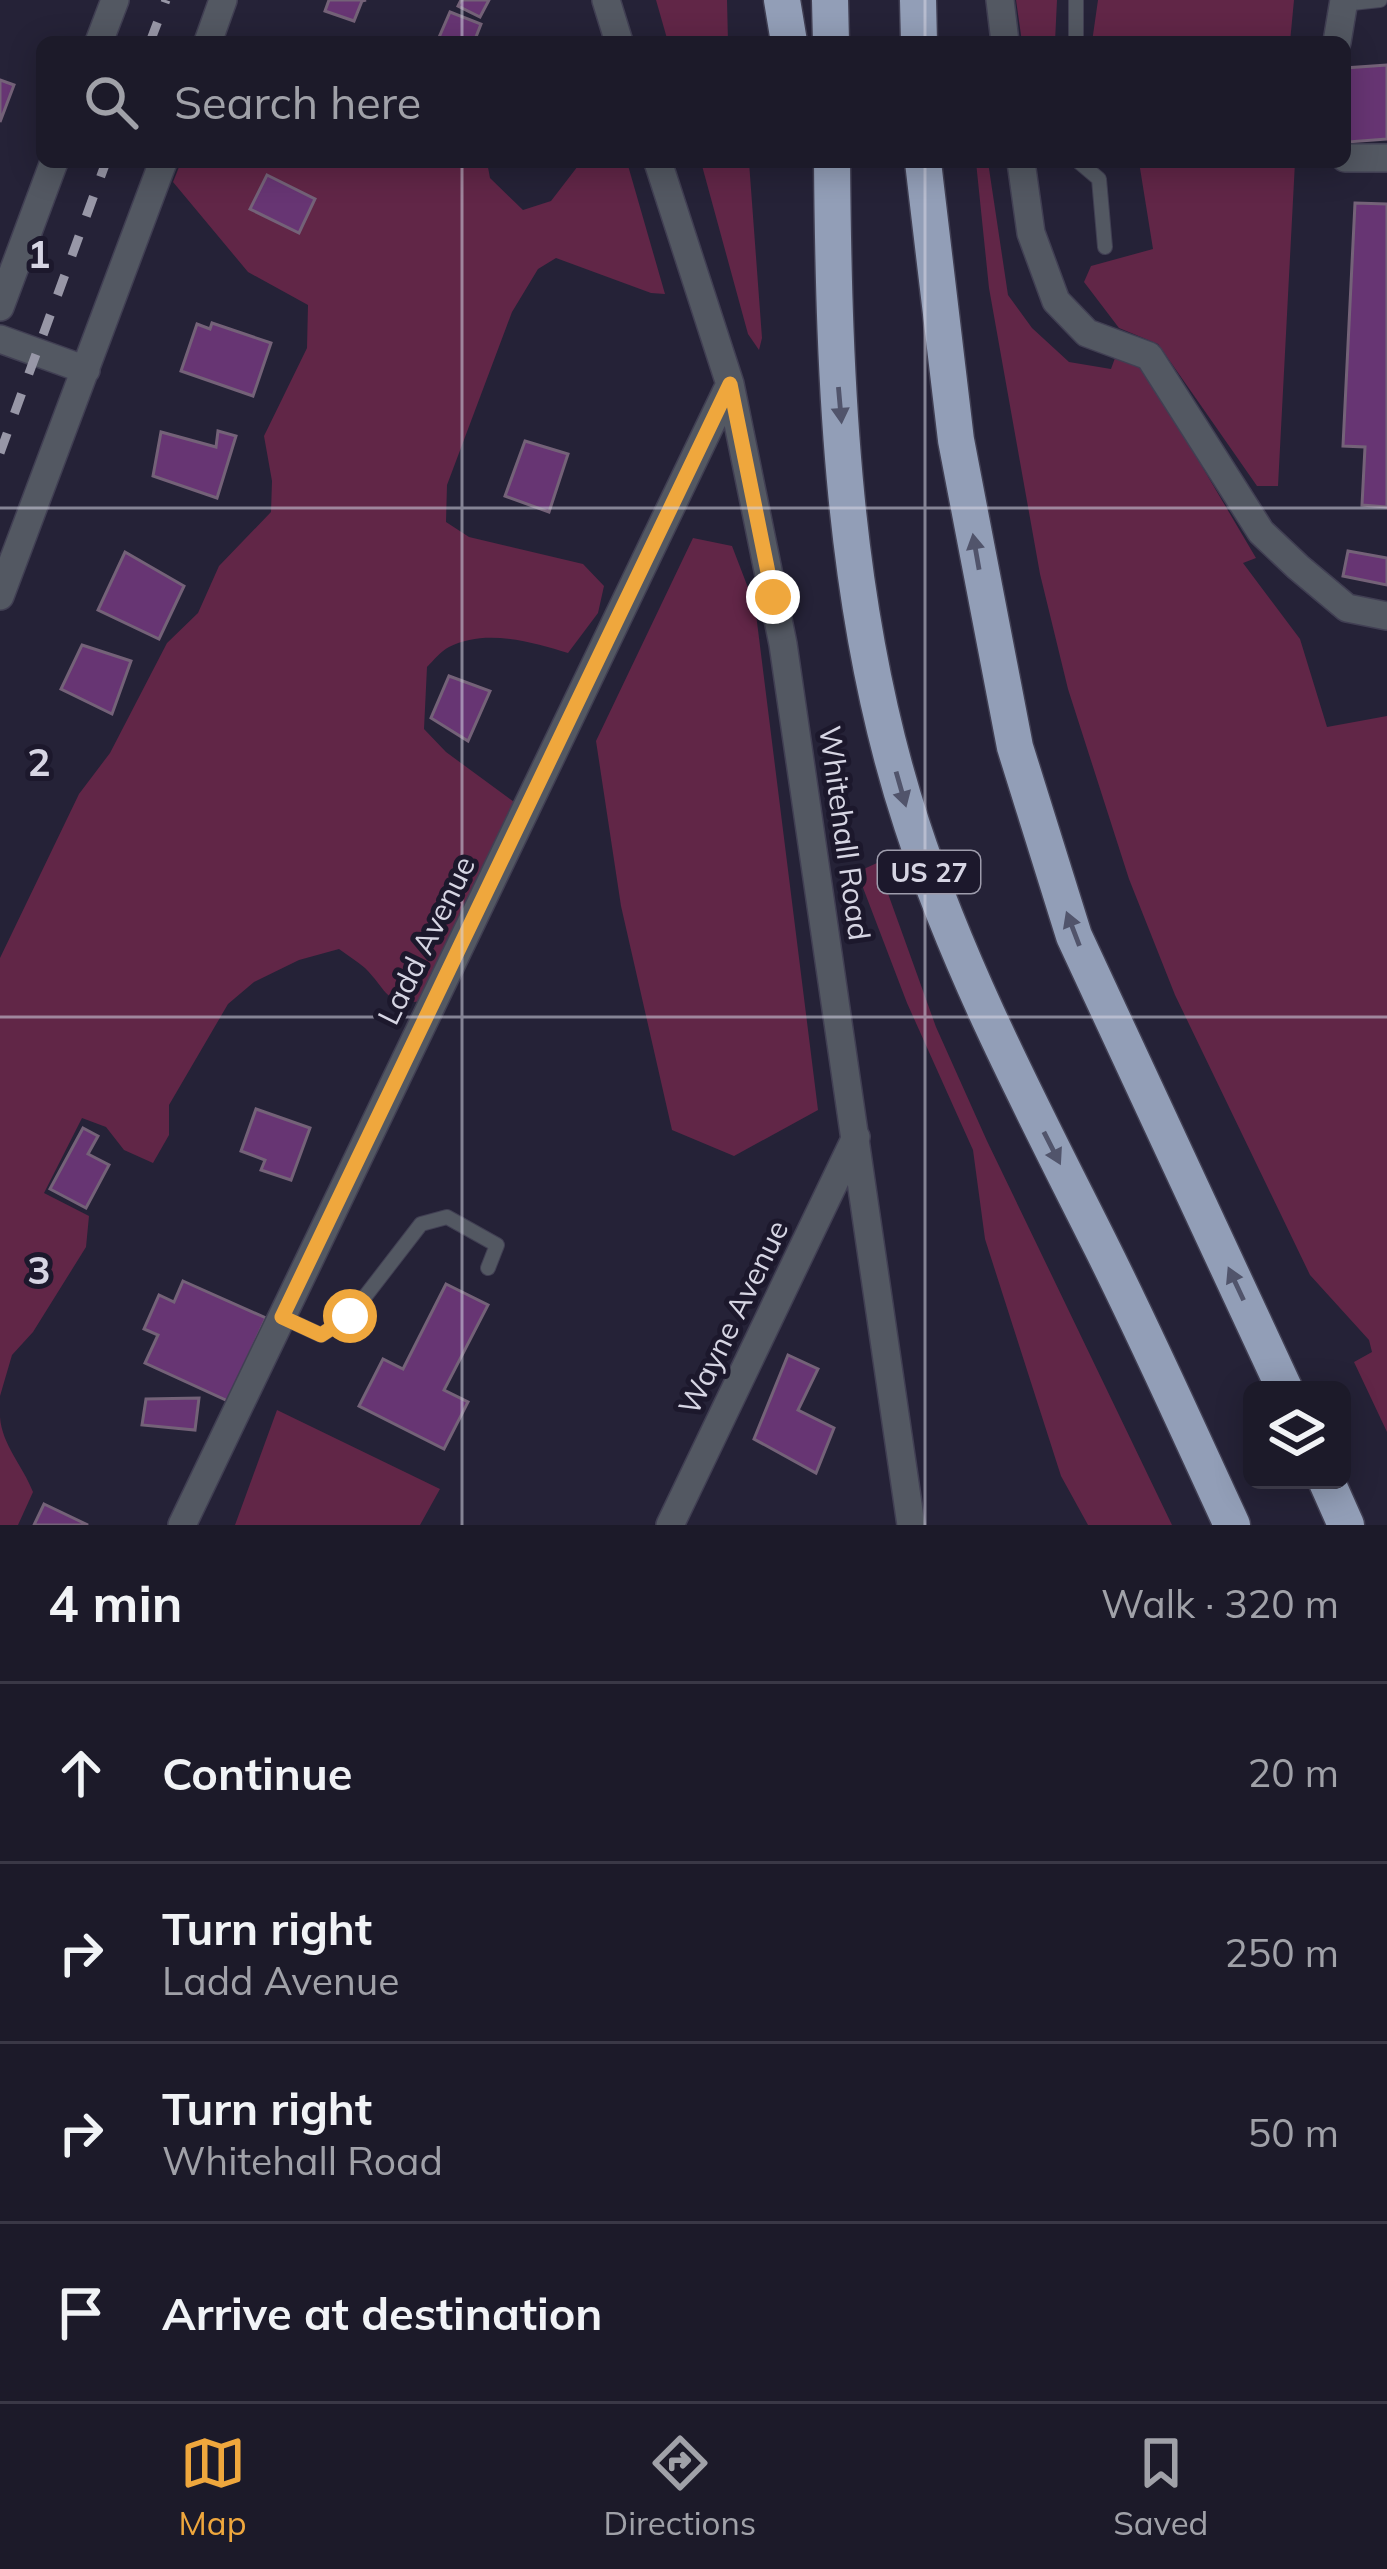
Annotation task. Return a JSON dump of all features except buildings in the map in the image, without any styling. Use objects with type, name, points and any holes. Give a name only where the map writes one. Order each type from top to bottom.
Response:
[{"type":"highway","points":[[782,0],[788,36]]},
{"type":"highway","points":[[830,0],[831,36]]},
{"type":"highway","points":[[918,0],[919,36]]},
{"type":"highway","points":[[810,168],[833,322]]},
{"type":"highway","name":"US 27","points":[[832,168],[833,322],[854,575],[887,738],[911,825],[976,995],[1105,1253],[1232,1525]]},
{"type":"highway","points":[[924,168],[956,440],[1015,747],[1074,936],[1281,1381]]},
{"type":"highway","points":[[1330,1489],[1346,1525]]},
{"type":"street","points":[[101,36],[115,0]]},
{"type":"street","points":[[210,36],[224,0]]},
{"type":"street","points":[[606,0],[617,36]]},
{"type":"street","points":[[1000,0],[1004,36]]},
{"type":"street","points":[[1338,36],[1343,2]]},
{"type":"street","points":[[1351,158],[1387,158]]},
{"type":"street","points":[[0,307],[52,168]]},
{"type":"street","points":[[0,596],[161,168]]},
{"type":"street","name":"Whitehall Road","points":[[660,168],[730,384],[783,644],[911,1525]]},
{"type":"street","points":[[1022,168],[1031,233],[1056,302],[1087,333],[1148,356],[1273,544],[1347,608],[1387,616]]},
{"type":"street","points":[[0,339],[86,370]]},
{"type":"street","name":"Ladd Avenue","points":[[182,1525],[730,384]]},
{"type":"street","name":"Wayne Avenue","points":[[670,1525],[856,1137]]},
{"type":"lane","points":[[1076,0],[1076,36]]},
{"type":"lane","points":[[1343,2],[1381,0]]},
{"type":"lane","points":[[1086,168],[1100,179],[1105,247]]},
{"type":"lane","points":[[282,1317],[321,1335],[350,1316],[421,1224],[448,1217],[496,1245],[488,1268]]},
{"type":"shaded area","points":[[656,0],[727,0],[728,36],[666,36]]},
{"type":"shaded area","points":[[1016,0],[1057,0],[1055,36],[1021,36]]},
{"type":"shaded area","points":[[1098,0],[1294,0],[1291,36],[1093,36]]},
{"type":"shaded area","points":[[179,168],[488,168],[490,178],[523,210],[551,201],[576,168],[629,168],[665,294],[556,258],[538,269],[512,312],[447,485],[446,522],[469,537],[583,564],[604,586],[598,613],[568,653],[524,641],[478,638],[449,647],[427,667],[424,729],[446,752],[514,802],[424,1001],[394,999],[339,949],[299,960],[254,982],[228,1004],[169,1105],[169,1135],[153,1163],[124,1150],[106,1127],[82,1118],[44,1193],[89,1216],[86,1247],[33,1332],[12,1355],[0,1396],[0,958],[79,794],[110,753],[167,643],[198,613],[219,566],[271,512],[272,481],[264,436],[307,348],[308,305],[248,272],[173,182]],"holes":[[[268,176],[315,199],[299,232]]]},
{"type":"shaded area","points":[[703,168],[749,168],[762,338],[759,350],[748,334]]},
{"type":"shaded area","points":[[977,168],[989,168],[1008,295],[1032,328],[1069,362],[1111,369],[1115,358],[1137,365],[1151,380],[1256,558],[1243,563],[1300,639],[1327,727],[1387,716],[1387,1432],[1354,1362],[1372,1352],[1369,1340],[1310,1275],[1175,995],[1129,879],[1068,689],[1040,574],[989,288]]},
{"type":"shaded area","points":[[1140,168],[1295,168],[1278,486],[1257,486],[1158,344],[1119,328],[1084,282],[1091,266],[1153,249]]},
{"type":"shaded area","points":[[693,538],[732,546],[755,606],[818,1110],[734,1156],[672,1130],[621,906],[596,741]]},
{"type":"shaded area","points":[[877,863],[936,1027],[1172,1525],[1088,1525],[1061,1476],[985,1239],[973,1150],[907,1003],[857,872]]},
{"type":"shaded area","points":[[277,1410],[440,1489],[420,1525],[235,1525]]},
{"type":"shaded area","points":[[0,1417],[33,1492],[18,1525],[0,1525]]},
{"type":"railway","points":[[152,36],[166,0]]},
{"type":"railway","points":[[0,453],[104,168]]},
{"type":"route","points":[[350,1316],[321,1335],[282,1317],[730,384],[773,597]]}]
